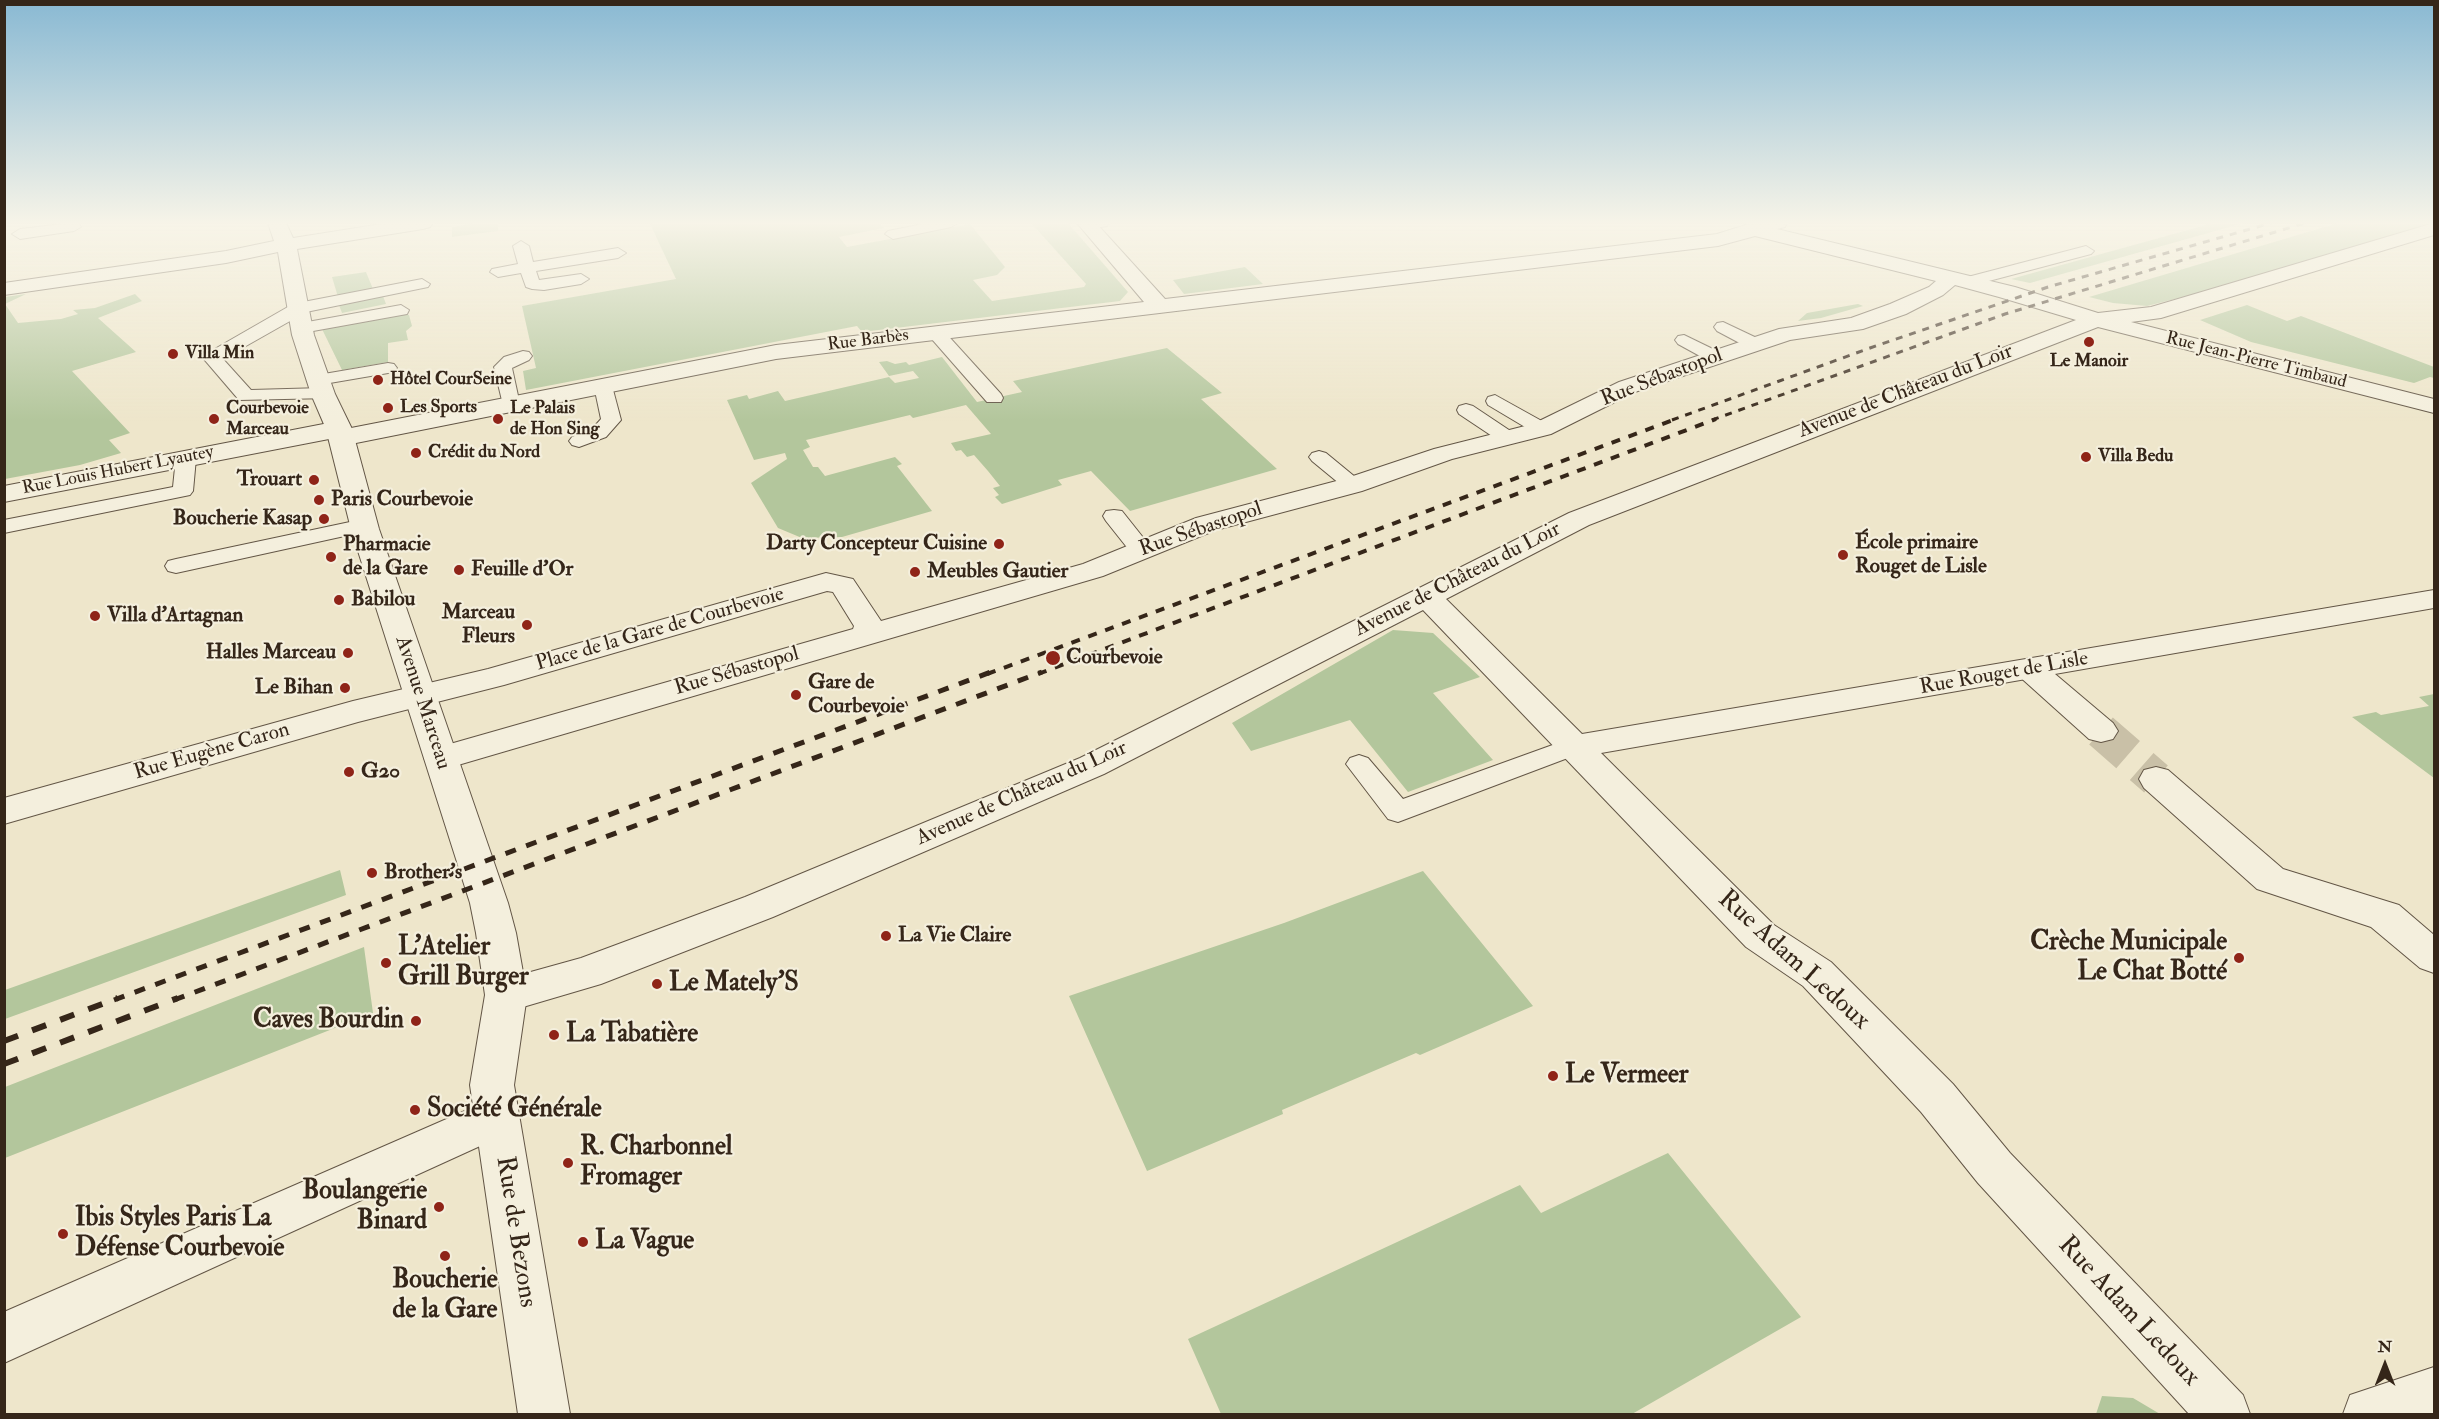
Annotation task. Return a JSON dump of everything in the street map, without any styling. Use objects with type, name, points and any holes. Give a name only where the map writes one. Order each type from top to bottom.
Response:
[{"type":"street","name":"Avenue Marceau","points":[[296,289],[300,315],[320,387],[340,433],[364,525],[479,873]]},
{"type":"street","points":[[1145,289],[1159,306]]},
{"type":"street","name":"Rue Barbès","points":[[340,433],[511,405],[776,352],[1301,289]]},
{"type":"street","name":"Rue Sébastopol","points":[[441,758],[1093,570],[1206,524],[1353,485],[1443,454],[1542,429],[1627,387],[1787,334],[1855,324],[1898,309],[1940,289]]},
{"type":"street","name":"Rue Jean-Pierre Timbaud","points":[[1993,289],[2063,308],[2096,320],[2434,406]]},
{"type":"street","name":"Avenue de Château du Loir","points":[[506,995],[586,973],[759,907],[1092,766],[1579,519],[2096,320],[2153,313],[2233,289]]},
{"type":"street","name":"Rue Louis Hubert Lyautey","points":[[4,494],[186,458],[340,433]]},
{"type":"street","name":"Place de la Gare de Courbevoie","points":[[421,696],[537,666],[826,582],[843,585],[869,626],[866,636]]},
{"type":"street","name":"Rue Adam Ledoux","points":[[1426,596],[1572,747],[1761,936],[1817,974],[1936,1098],[1994,1168],[2223,1414]]},
{"type":"street","name":"Rue Rouget de Lisle","points":[[1572,747],[2031,670],[2434,598]]},
{"type":"street","points":[[2031,670],[2101,731]]},
{"type":"street","name":"Rue Eugène Caron","points":[[4,811],[354,712],[421,696]]},
{"type":"street","points":[[2156,779],[2270,879],[2385,916],[2434,957]]},
{"type":"street","name":"Rue de Bezons","points":[[479,873],[496,933],[506,995],[492,1085],[544,1414]]},
{"type":"street","points":[[4,1338],[497,1117]]},
{"type":"street","points":[[2369,1414],[2434,1393]]},
{"type":"lane","points":[[388,368],[320,387],[246,396],[212,358],[300,315],[401,289]]},
{"type":"lane","points":[[300,315],[401,310]]},
{"type":"lane","points":[[1723,327],[1755,344]]},
{"type":"lane","points":[[936,333],[994,398]]},
{"type":"lane","points":[[1684,340],[1715,357]]},
{"type":"lane","points":[[511,405],[503,367],[510,361],[523,357]]},
{"type":"lane","points":[[579,441],[599,433],[611,420],[603,386]]},
{"type":"lane","points":[[1495,401],[1542,429]]},
{"type":"lane","points":[[1466,410],[1508,438]]},
{"type":"lane","points":[[1319,457],[1353,485]]},
{"type":"lane","points":[[4,526],[183,491],[186,458]]},
{"type":"lane","points":[[1114,516],[1142,549]]},
{"type":"lane","points":[[176,566],[364,525]]},
{"type":"lane","points":[[1359,764],[1398,812],[1572,747]]},
{"type":"green space","points":[[336,289],[372,289],[338,297]]},
{"type":"green space","points":[[618,289],[981,289],[992,301],[1069,289],[1126,289],[1128,292],[1120,301],[862,332],[857,326],[526,390],[523,371],[536,368],[522,306]]},
{"type":"green space","points":[[1180,289],[1222,289],[1184,294]]},
{"type":"green space","points":[[2115,289],[2214,289],[2147,306],[2113,303],[2089,297]]},
{"type":"green space","points":[[26,294],[5,304],[5,297]]},
{"type":"green space","points":[[135,294],[142,301],[98,318],[136,352],[72,371],[130,433],[109,440],[121,453],[80,465],[5,479],[5,304],[18,323],[61,319],[78,314],[73,310],[95,308]]},
{"type":"green space","points":[[383,296],[386,304],[342,313],[339,305]]},
{"type":"green space","points":[[1858,304],[1863,306],[1821,318],[1798,321],[1807,313]]},
{"type":"green space","points":[[2247,305],[2287,321],[2301,316],[2434,367],[2434,378],[2430,377],[2414,383],[2251,342],[2200,320]]},
{"type":"green space","points":[[402,313],[409,315],[412,326],[406,331],[408,340],[388,343],[388,362],[342,370],[321,327]]},
{"type":"green space","points":[[1167,348],[1222,393],[1201,399],[1277,469],[1130,511],[1091,471],[1058,480],[1062,485],[1002,504],[995,497],[999,495],[993,488],[1000,486],[988,471],[974,455],[967,457],[961,450],[956,451],[951,443],[991,434],[966,405],[913,418],[910,415],[806,440],[810,447],[803,450],[813,467],[818,467],[825,476],[895,457],[902,464],[897,466],[932,511],[842,537],[802,538],[778,528],[751,483],[787,459],[785,453],[754,460],[727,400],[747,395],[749,399],[778,391],[785,401],[889,377],[895,383],[919,378],[913,371],[889,376],[879,362],[887,361],[895,364],[906,362],[909,365],[942,357],[977,402],[1022,392],[1013,381]]},
{"type":"green space","points":[[1393,630],[1433,633],[1480,677],[1433,693],[1493,760],[1408,792],[1350,720],[1251,751],[1232,723]]},
{"type":"green space","points":[[2434,694],[2434,778],[2352,717],[2376,712],[2381,715],[2429,706],[2419,697]]},
{"type":"green space","points":[[340,870],[346,895],[5,1019],[5,990]]},
{"type":"green space","points":[[1423,871],[1533,1006],[1420,1055],[1416,1053],[1282,1110],[1283,1114],[1147,1171],[1069,996],[1284,923]]},
{"type":"green space","points":[[364,947],[373,1013],[5,1158],[5,1087]]},
{"type":"green space","points":[[1668,1153],[1801,1317],[1632,1414],[1221,1414],[1188,1339],[1520,1185],[1541,1213]]},
{"type":"green space","points":[[2102,1396],[2133,1398],[2160,1414],[2096,1414]]},
{"type":"tunnel","points":[[2101,731],[2156,779]]},
{"type":"railway","points":[[1672,420],[1870,348],[2042,289]]},
{"type":"railway","points":[[1712,420],[2005,314],[2087,289]]},
{"type":"railway","points":[[987,674],[1676,419]]},
{"type":"railway","points":[[1038,674],[1716,419]]},
{"type":"railway","points":[[114,1000],[991,672]]},
{"type":"railway","points":[[174,1000],[1042,672]]},
{"type":"railway","points":[[4,1041],[118,998]]},
{"type":"railway","points":[[4,1064],[178,998]]},
{"type":"place","name":"Le Manoir","points":[[2089,342]]},
{"type":"place","name":"Villa Min","points":[[173,354]]},
{"type":"place","name":"Hôtel CourSeine","points":[[378,380]]},
{"type":"place","name":"Les Sports","points":[[388,408]]},
{"type":"place","name":"Courbevoie Marceau","points":[[214,419]]},
{"type":"place","name":"Le Palais de Hon Sing","points":[[498,419]]},
{"type":"place","name":"Crédit du Nord","points":[[416,453]]},
{"type":"place","name":"Villa Bedu","points":[[2086,457]]},
{"type":"place","name":"Trouart","points":[[314,480]]},
{"type":"place","name":"Paris Courbevoie","points":[[319,500]]},
{"type":"place","name":"Boucherie Kasap","points":[[324,519]]},
{"type":"place","name":"Darty Concepteur Cuisine","points":[[999,544]]},
{"type":"place","name":"École primaire Rouget de Lisle","points":[[1843,555]]},
{"type":"place","name":"Pharmacie de la Gare","points":[[331,557]]},
{"type":"place","name":"Feuille d'Or","points":[[459,570]]},
{"type":"place","name":"Meubles Gautier","points":[[915,572]]},
{"type":"place","name":"Babilou","points":[[339,600]]},
{"type":"place","name":"Villa d'Artagnan","points":[[95,616]]},
{"type":"place","name":"Marceau Fleurs","points":[[527,625]]},
{"type":"place","name":"Halles Marceau","points":[[348,653]]},
{"type":"place","name":"Courbevoie","points":[[1053,658]]},
{"type":"place","name":"Le Bihan","points":[[345,688]]},
{"type":"place","name":"Gare de Courbevoie","points":[[796,695]]},
{"type":"place","name":"G20","points":[[349,772]]},
{"type":"place","name":"Brother's","points":[[372,873]]},
{"type":"place","name":"La Vie Claire","points":[[886,936]]},
{"type":"place","name":"Crèche Municipale Le Chat Botté","points":[[2239,958]]},
{"type":"place","name":"L'Atelier Grill Burger","points":[[386,963]]},
{"type":"place","name":"Le Mately'S","points":[[657,984]]},
{"type":"place","name":"Caves Bourdin","points":[[416,1021]]},
{"type":"place","name":"La Tabatière","points":[[554,1035]]},
{"type":"place","name":"Le Vermeer","points":[[1553,1076]]},
{"type":"place","name":"Société Générale","points":[[415,1110]]},
{"type":"place","name":"R. Charbonnel Fromager","points":[[568,1163]]},
{"type":"place","name":"Boulangerie Binard","points":[[439,1207]]},
{"type":"place","name":"Ibis Styles Paris La Défense Courbevoie","points":[[63,1234]]},
{"type":"place","name":"La Vague","points":[[583,1242]]},
{"type":"place","name":"Boucherie de la Gare","points":[[445,1256]]}]
